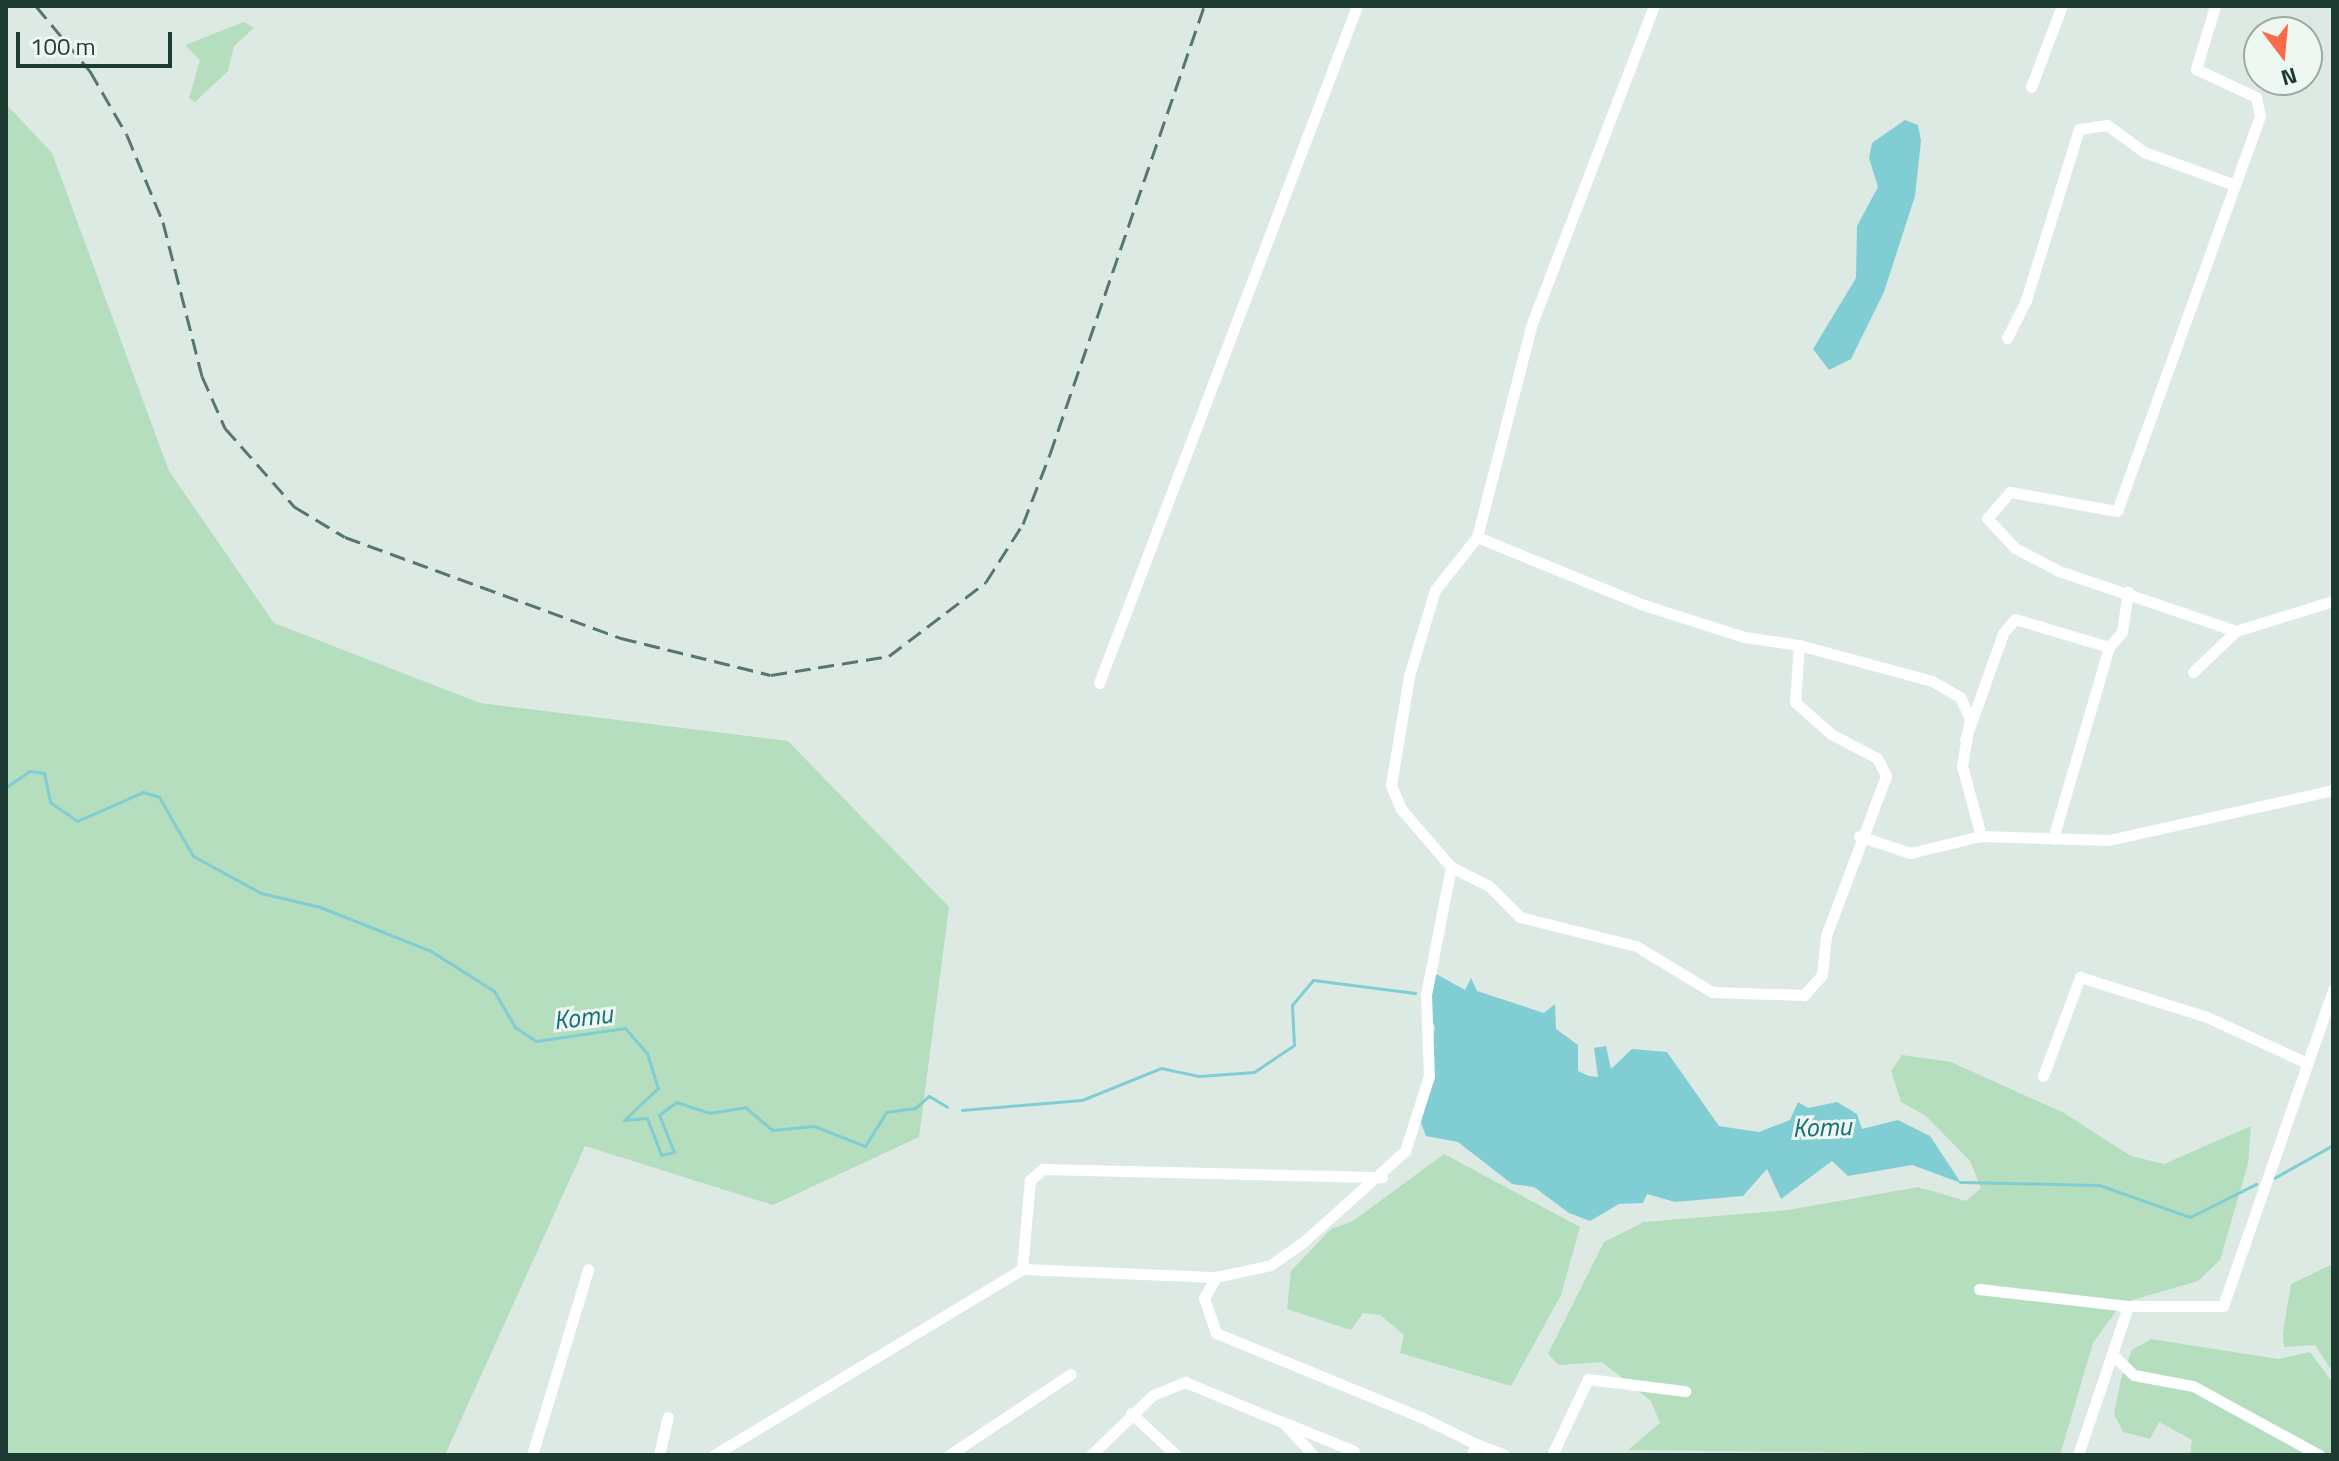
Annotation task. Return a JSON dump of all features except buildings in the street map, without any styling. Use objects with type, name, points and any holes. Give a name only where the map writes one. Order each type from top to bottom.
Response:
[{"type":"street","points":[[1099,683],[1357,6]]},
{"type":"street","points":[[1654,6],[1531,326],[1477,537],[1435,590],[1409,676],[1391,785],[1401,809],[1451,867],[1489,886],[1520,917],[1636,946],[1692,986],[1789,999],[1804,995],[1822,975],[1826,936],[1885,766],[1807,717],[1795,702],[1799,645]]},
{"type":"street","points":[[2031,87],[2062,6]]},
{"type":"street","points":[[2215,6],[2196,69],[2253,95],[2261,109],[2117,511],[2010,492],[1987,518],[2015,548],[2236,631]]},
{"type":"street","points":[[2007,338],[2030,289],[2079,129],[2107,125],[2144,152],[2235,185]]},
{"type":"street","points":[[1477,537],[1641,604],[1744,637],[1799,645],[1948,688],[1968,708],[1962,766],[1981,836]]},
{"type":"street","points":[[2053,839],[2109,647],[2122,632],[2128,591]]},
{"type":"street","points":[[2193,672],[2236,631],[2333,601]]},
{"type":"street","points":[[1965,740],[2003,633],[2015,619],[2109,647]]},
{"type":"street","points":[[1859,836],[1910,853],[1981,836],[2109,840],[2333,790]]},
{"type":"street","points":[[714,1455],[1022,1269],[1216,1277],[1271,1265],[1383,1177],[1405,1151],[1429,1076],[1426,995],[1451,867]]},
{"type":"street","points":[[2043,1076],[2080,977],[2207,1017],[2307,1063]]},
{"type":"street","points":[[1979,1289],[2128,1306],[2223,1306],[2333,990]]},
{"type":"street","points":[[1022,1269],[1030,1180],[1043,1169],[1383,1177]]},
{"type":"street","points":[[532,1455],[588,1269]]},
{"type":"street","points":[[1216,1277],[1204,1298],[1216,1333],[1349,1382],[1474,1450],[1504,1455]]},
{"type":"street","points":[[2078,1455],[2128,1306]]},
{"type":"street","points":[[2112,1354],[2134,1375],[2193,1386],[2319,1455]]},
{"type":"street","points":[[949,1455],[1071,1374]]},
{"type":"street","points":[[1552,1455],[1588,1379],[1685,1391]]},
{"type":"street","points":[[1091,1455],[1131,1413],[1185,1382],[1356,1454]]},
{"type":"street","points":[[1131,1413],[1176,1455]]},
{"type":"street","points":[[659,1455],[668,1417]]},
{"type":"street","points":[[1284,1423],[1313,1455]]},
{"type":"green space","points":[[244,22],[254,28],[234,46],[228,71],[195,102],[189,98],[200,60],[185,45]]},
{"type":"green space","points":[[6,104],[52,153],[169,471],[274,623],[480,703],[788,741],[949,907],[919,1137],[773,1205],[585,1146],[445,1455],[6,1455]]},
{"type":"green space","points":[[1902,1055],[1951,1062],[2064,1113],[2131,1156],[2164,1164],[2251,1126],[2248,1164],[2220,1260],[2198,1281],[2122,1303],[2093,1343],[2060,1455],[1628,1450],[1660,1423],[1651,1401],[1602,1362],[1559,1365],[1548,1354],[1604,1242],[1644,1222],[1788,1210],[1918,1187],[1966,1201],[1981,1188],[1970,1161],[1926,1116],[1901,1102],[1891,1071]]},
{"type":"green space","points":[[1444,1154],[1580,1227],[1561,1295],[1511,1386],[1400,1353],[1404,1335],[1380,1315],[1363,1313],[1351,1330],[1287,1309],[1291,1271],[1331,1229],[1353,1221]]},
{"type":"green space","points":[[2333,1264],[2333,1373],[2315,1345],[2284,1347],[2283,1333],[2291,1284]]},
{"type":"green space","points":[[2151,1339],[2278,1359],[2310,1352],[2333,1383],[2333,1455],[2190,1455],[2192,1440],[2159,1422],[2150,1439],[2123,1432],[2114,1414],[2121,1379],[2132,1350]]},
{"type":"water","points":[[1905,120],[1918,125],[1921,141],[1915,196],[1884,292],[1851,359],[1829,370],[1813,349],[1856,278],[1857,226],[1878,187],[1869,158],[1872,143]]},
{"type":"water","points":[[1429,970],[1465,990],[1471,978],[1477,991],[1544,1013],[1555,1004],[1556,1029],[1578,1045],[1578,1071],[1589,1076],[1598,1077],[1594,1048],[1606,1046],[1611,1069],[1632,1049],[1667,1052],[1719,1126],[1759,1132],[1790,1120],[1798,1102],[1808,1108],[1837,1102],[1857,1114],[1862,1129],[1898,1120],[1930,1136],[1961,1183],[1912,1165],[1848,1176],[1832,1161],[1781,1199],[1767,1169],[1743,1196],[1675,1202],[1647,1194],[1643,1203],[1619,1204],[1590,1221],[1569,1213],[1534,1187],[1512,1184],[1458,1142],[1426,1136],[1421,1123],[1435,1027],[1427,1011]]},
{"type":"waterway","name":"Komu","points":[[6,723],[6,729]]},
{"type":"waterway","name":"Komu","points":[[6,787],[30,771],[44,773],[50,802],[77,821],[143,792],[159,797],[193,856],[261,893],[320,907],[431,951],[494,991],[515,1027],[536,1041],[625,1028],[647,1053],[658,1088],[624,1120],[647,1118],[661,1155],[674,1152],[659,1115],[676,1102],[709,1113],[745,1107],[772,1130],[814,1126],[865,1146],[886,1112],[915,1108],[929,1096],[947,1107]]},
{"type":"waterway","name":"Komu","points":[[962,1110],[1082,1100],[1161,1068],[1199,1076],[1254,1072],[1294,1045],[1292,1005],[1313,980],[1415,993]]},
{"type":"waterway","name":"Komu","points":[[2274,1178],[2333,1145]]},
{"type":"waterway","name":"Komu","points":[[1960,1182],[2099,1185],[2190,1217],[2256,1184]]},
{"type":"railway","points":[[36,6],[90,71],[127,135],[163,222],[202,376],[225,428],[295,507],[345,537],[621,638],[771,675],[889,656],[986,582],[1023,524],[1050,454],[1204,6]]}]
